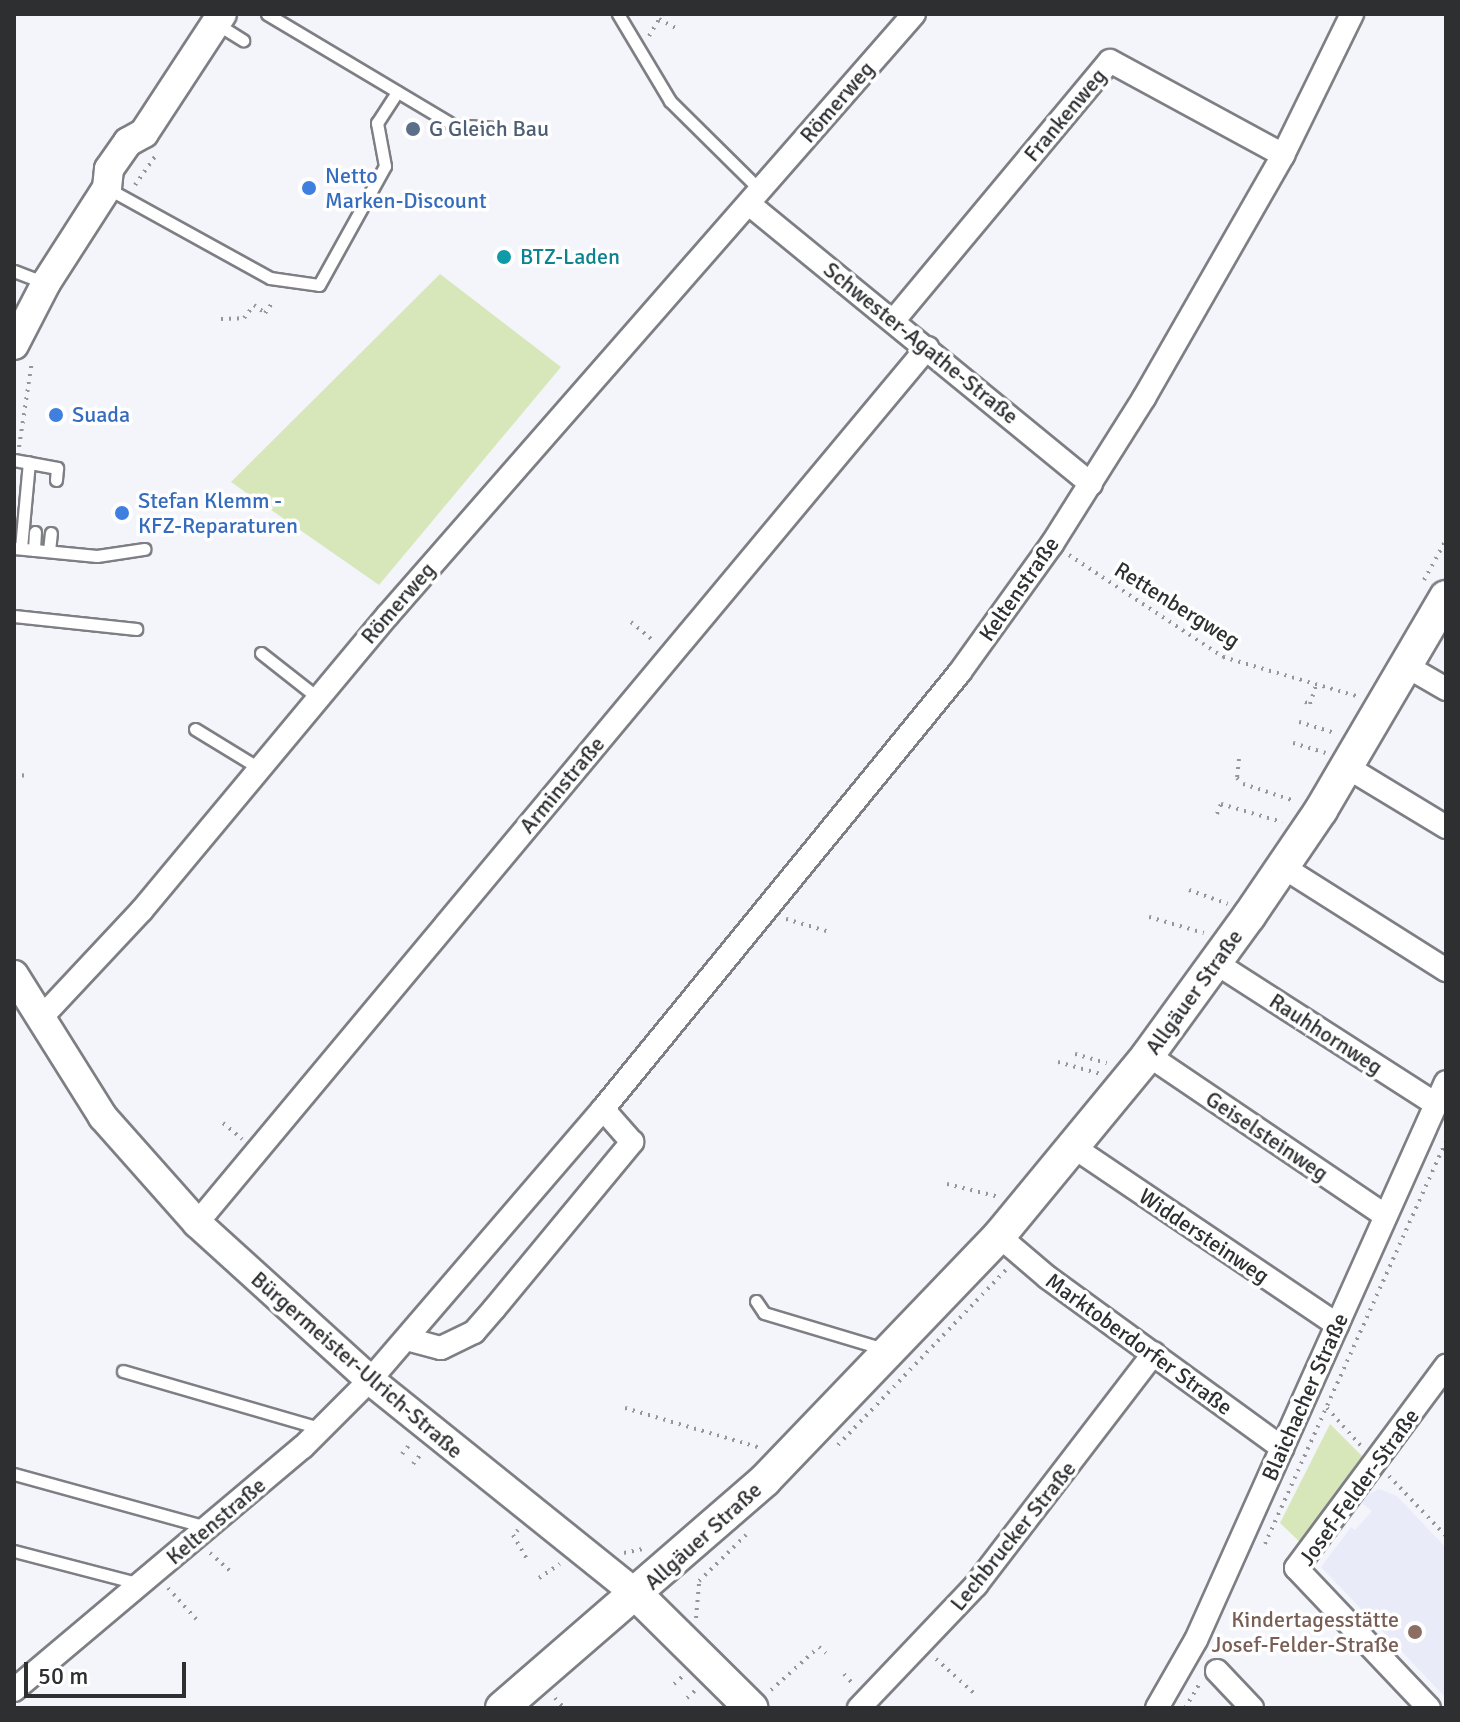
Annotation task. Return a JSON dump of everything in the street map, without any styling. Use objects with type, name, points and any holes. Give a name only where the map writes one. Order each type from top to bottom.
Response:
[{"type":"main road","name":"Allgäuer Straße","points":[[502,1708],[637,1595],[764,1451],[893,1352],[999,1236],[1008,1195],[1072,1146],[1119,1069],[1207,953],[1232,905],[1283,867],[1297,810],[1341,746],[1370,695],[1408,667],[1433,592]]},
{"type":"main road","name":"Bürgermeister-Ulrich-Straße","points":[[637,1595],[751,1708]]},
{"type":"street","name":"Römerweg","points":[[40,1019],[142,910],[317,697],[914,14]]},
{"type":"street","name":"Keltenstraße","points":[[14,1690],[323,1429],[370,1380],[767,913],[960,672],[1091,484],[1283,155],[1352,14]]},
{"type":"street","points":[[20,342],[46,283],[116,194],[109,169],[118,155],[151,142],[219,19]]},
{"type":"street","name":"Frankenweg","points":[[894,320],[1110,61],[1283,155]]},
{"type":"street","name":"Schwester-Agathe-Straße","points":[[755,197],[894,320],[1091,484]]},
{"type":"street","name":"Arminstraße","points":[[197,1223],[927,348]]},
{"type":"street","points":[[1408,667],[1446,689]]},
{"type":"street","points":[[1341,746],[1446,827]]},
{"type":"street","points":[[1283,867],[1446,970]]},
{"type":"street","name":"Rauhhornweg","points":[[1207,953],[1436,1104]]},
{"type":"street","name":"Bürgermeister-Ulrich-Straße","points":[[14,975],[103,1117],[197,1223],[370,1380],[637,1595]]},
{"type":"street","name":"Geiselsteinweg","points":[[1119,1069],[1386,1216]]},
{"type":"street","name":"Blaichacher Straße","points":[[1157,1708],[1196,1640],[1446,1082]]},
{"type":"street","points":[[407,1339],[441,1348],[474,1332],[494,1309],[632,1142],[603,1109]]},
{"type":"street","name":"Widdersteinweg","points":[[1072,1146],[1337,1325]]},
{"type":"street","name":"Marktoberdorfer Straße","points":[[999,1236],[1047,1277],[1282,1448]]},
{"type":"street","name":"Lechbrucker Straße","points":[[859,1708],[921,1644],[1031,1518],[1154,1353]]},
{"type":"street","name":"Josef-Felder-Straße","points":[[1429,1708],[1296,1568],[1446,1366]]},
{"type":"street","points":[[1217,1671],[1252,1708]]},
{"type":"lane","points":[[267,14],[453,125],[494,128]]},
{"type":"lane","points":[[618,14],[670,101],[755,197]]},
{"type":"lane","points":[[219,19],[243,40]]},
{"type":"lane","points":[[116,194],[270,278],[319,285],[385,166],[373,121],[397,92]]},
{"type":"lane","points":[[14,271],[46,283]]},
{"type":"lane","points":[[26,462],[40,479]]},
{"type":"lane","points":[[26,462],[57,468],[56,480]]},
{"type":"lane","points":[[23,549],[26,462]]},
{"type":"lane","points":[[23,549],[35,532]]},
{"type":"lane","points":[[49,551],[51,533]]},
{"type":"lane","points":[[23,549],[97,556],[144,549]]},
{"type":"lane","points":[[14,616],[136,629]]},
{"type":"lane","points":[[261,653],[317,697]]},
{"type":"lane","points":[[195,729],[259,768]]},
{"type":"lane","points":[[756,1301],[764,1313],[893,1352]]},
{"type":"lane","points":[[123,1371],[323,1429]]},
{"type":"lane","points":[[14,1474],[202,1534]]},
{"type":"lane","points":[[14,1551],[148,1579]]},
{"type":"path","points":[[659,19],[676,28]]},
{"type":"path","points":[[116,194],[142,172],[151,142]]},
{"type":"path","points":[[221,319],[244,318],[254,305],[265,313],[273,302]]},
{"type":"path","points":[[20,342],[26,462]]},
{"type":"path","points":[[1433,592],[1446,540]]},
{"type":"path","name":"Rettenbergweg","points":[[1052,544],[1223,657],[1316,684],[1370,695]]},
{"type":"path","points":[[631,622],[671,655]]},
{"type":"path","points":[[1305,702],[1310,704],[1316,684]]},
{"type":"path","points":[[1351,709],[1370,695]]},
{"type":"path","points":[[1299,722],[1341,746]]},
{"type":"path","points":[[1239,759],[1237,778],[1243,784],[1297,810]]},
{"type":"path","points":[[14,774],[27,776]]},
{"type":"path","points":[[1217,814],[1221,804],[1297,810]]},
{"type":"path","points":[[1273,833],[1297,810]]},
{"type":"path","points":[[1189,890],[1232,905]]},
{"type":"path","points":[[767,913],[830,932]]},
{"type":"path","points":[[1149,917],[1204,933]]},
{"type":"path","points":[[1207,953],[1204,933],[1211,922]]},
{"type":"path","points":[[1075,1054],[1119,1069]]},
{"type":"path","points":[[1058,1062],[1119,1069]]},
{"type":"path","points":[[1089,1085],[1119,1069]]},
{"type":"path","points":[[947,1184],[1008,1195]]},
{"type":"path","points":[[989,1204],[1008,1195]]},
{"type":"path","points":[[1309,1389],[1446,1536]]},
{"type":"path","points":[[625,1408],[764,1451]]},
{"type":"path","points":[[202,1534],[232,1573]]},
{"type":"path","points":[[616,1551],[651,1545]]},
{"type":"path","points":[[539,1578],[566,1560]]},
{"type":"path","points":[[148,1579],[196,1619]]},
{"type":"path","points":[[921,1644],[976,1695]]},
{"type":"path","points":[[751,1708],[819,1647],[826,1653]]},
{"type":"shaded area","name":"Kindertagesstätte Josef-Felder-Straße","points":[[1379,1489],[1397,1496],[1446,1548],[1446,1698],[1321,1567],[1351,1527],[1355,1530],[1372,1511],[1358,1500]]},
{"type":"green space","points":[[440,274],[561,367],[379,585],[231,482]]},
{"type":"green space","points":[[1330,1424],[1366,1460],[1302,1544],[1280,1523]]},
{"type":"place","name":"G Gleich Bau","points":[[413,129]]},
{"type":"place","name":"Netto Marken-Discount","points":[[309,188]]},
{"type":"place","name":"BTZ-Laden","points":[[504,257]]},
{"type":"place","name":"Suada","points":[[56,415]]},
{"type":"place","name":"Stefan Klemm - KFZ-Reparaturen","points":[[122,513]]},
{"type":"place","name":"Kindertagesstätte Josef-Felder-Straße","points":[[1415,1632]]}]
